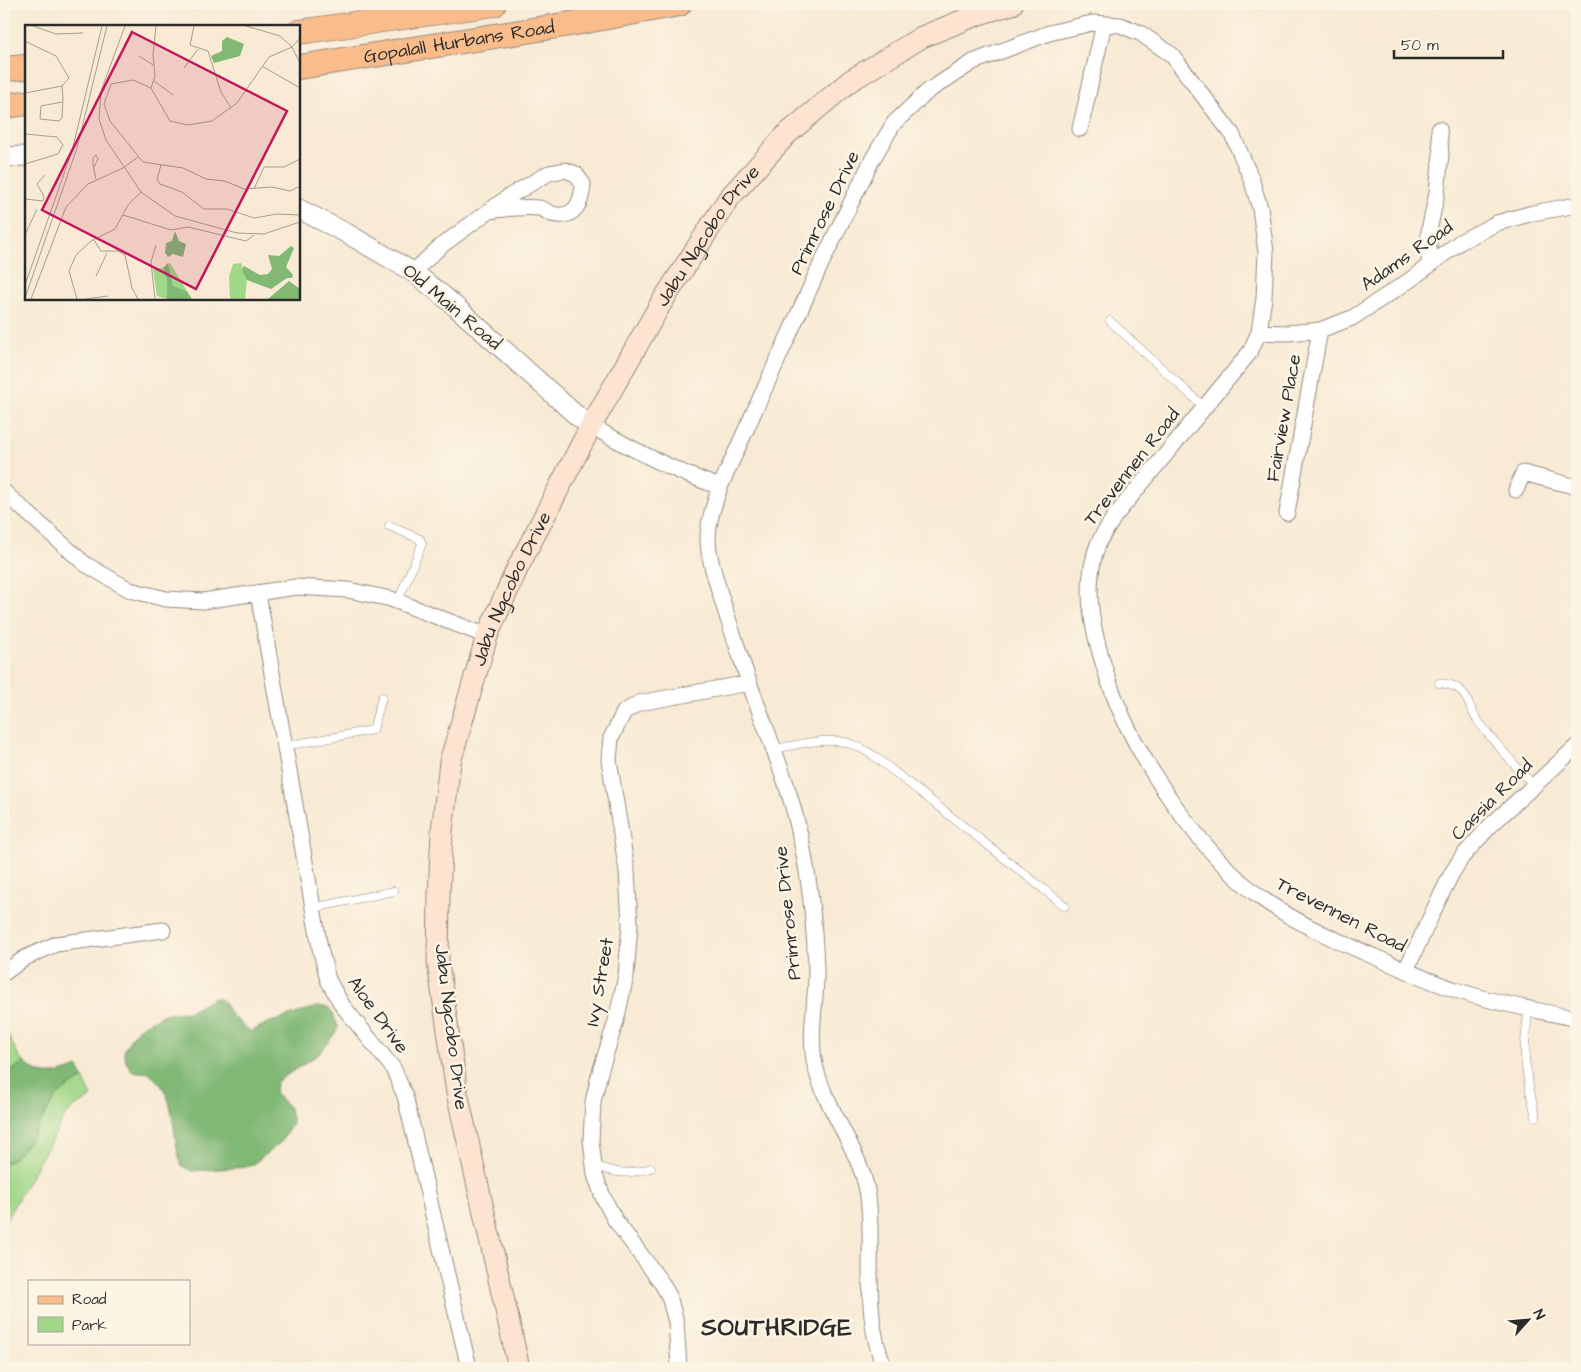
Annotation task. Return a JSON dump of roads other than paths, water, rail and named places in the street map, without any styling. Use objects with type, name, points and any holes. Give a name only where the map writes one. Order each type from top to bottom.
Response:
[{"type":"main road","name":"Gopalall Hurbans Road","points":[[300,32],[494,4]]},
{"type":"main road","name":"Gopalall Hurbans Road","points":[[300,67],[564,26],[680,4]]},
{"type":"main road","name":"Jabu Ngcobo Drive","points":[[518,1368],[457,1093],[438,962],[442,831],[450,762],[486,636],[518,567],[591,426],[660,306],[729,198],[787,134],[850,80],[922,37],[979,14],[1012,4]]},
{"type":"main road","points":[[4,70],[25,67]]},
{"type":"main road","points":[[4,106],[25,103]]},
{"type":"street","name":"Trevennen Road","points":[[1049,33],[1092,23],[1120,25],[1140,33],[1172,55],[1232,134],[1251,178],[1260,208],[1266,252],[1264,298],[1259,332],[1250,352],[1114,517],[1099,542],[1092,563],[1090,586],[1091,613],[1097,644],[1115,700],[1144,758],[1169,798],[1213,852],[1240,881],[1265,900],[1294,918],[1344,944],[1459,991],[1577,1020]]},
{"type":"street","points":[[1080,129],[1104,24]]},
{"type":"street","name":"Primrose Drive","points":[[885,1368],[877,1348],[872,1322],[867,1190],[855,1154],[821,1083],[816,1066],[812,1028],[816,971],[804,847],[787,785],[749,683],[717,584],[708,542],[710,517],[720,487],[821,264],[872,160],[894,123],[928,90],[973,62],[1049,33]]},
{"type":"street","points":[[1429,266],[1429,231],[1437,192],[1441,154],[1439,129]]},
{"type":"street","points":[[4,157],[25,156]]},
{"type":"street","points":[[413,272],[441,246],[508,198],[549,173],[565,170],[576,174],[583,184],[582,198],[576,209],[565,214],[554,214],[540,208],[490,211]]},
{"type":"street","name":"Adams Road","points":[[1259,332],[1287,333],[1320,330],[1352,318],[1429,266],[1460,242],[1497,224],[1533,213],[1577,205]]},
{"type":"street","name":"Old Main Road","points":[[300,210],[348,234],[413,272],[446,298],[576,415],[591,426]]},
{"type":"street","name":"Fairview Place","points":[[1287,513],[1320,330]]},
{"type":"street","points":[[591,426],[639,453],[683,474],[720,487]]},
{"type":"street","points":[[1516,490],[1524,473],[1577,487]]},
{"type":"street","points":[[4,492],[85,564],[130,590],[166,599],[203,601],[296,587],[348,590],[398,601],[486,636]]},
{"type":"street","name":"Aloe Drive","points":[[258,593],[320,948],[328,980],[342,1005],[393,1068],[405,1096],[469,1368]]},
{"type":"street","name":"Ivy Street","points":[[679,1368],[676,1322],[669,1296],[661,1282],[615,1220],[603,1197],[594,1165],[590,1140],[593,1102],[616,1021],[626,976],[630,925],[627,871],[609,760],[611,738],[624,712],[639,703],[749,683]]},
{"type":"street","name":"Cassia Road","points":[[1406,970],[1439,899],[1462,857],[1490,826],[1577,746]]},
{"type":"street","points":[[4,973],[25,958],[56,944],[162,930]]},
{"type":"lane","points":[[1110,321],[1204,407]]},
{"type":"lane","points":[[389,526],[420,539],[422,544],[398,601]]},
{"type":"lane","points":[[1439,683],[1460,690],[1476,718],[1534,786]]},
{"type":"lane","points":[[285,746],[373,730],[382,696]]},
{"type":"lane","points":[[774,749],[806,743],[824,742],[843,742],[858,746],[873,755],[1065,906]]},
{"type":"lane","points":[[313,908],[394,891]]},
{"type":"lane","points":[[1529,1008],[1525,1035],[1526,1071],[1536,1117]]},
{"type":"lane","points":[[594,1165],[613,1172],[622,1173],[637,1172],[650,1168]]},
{"type":"district","name":"SOUTHRIDGE","points":[[777,1328]]}]
